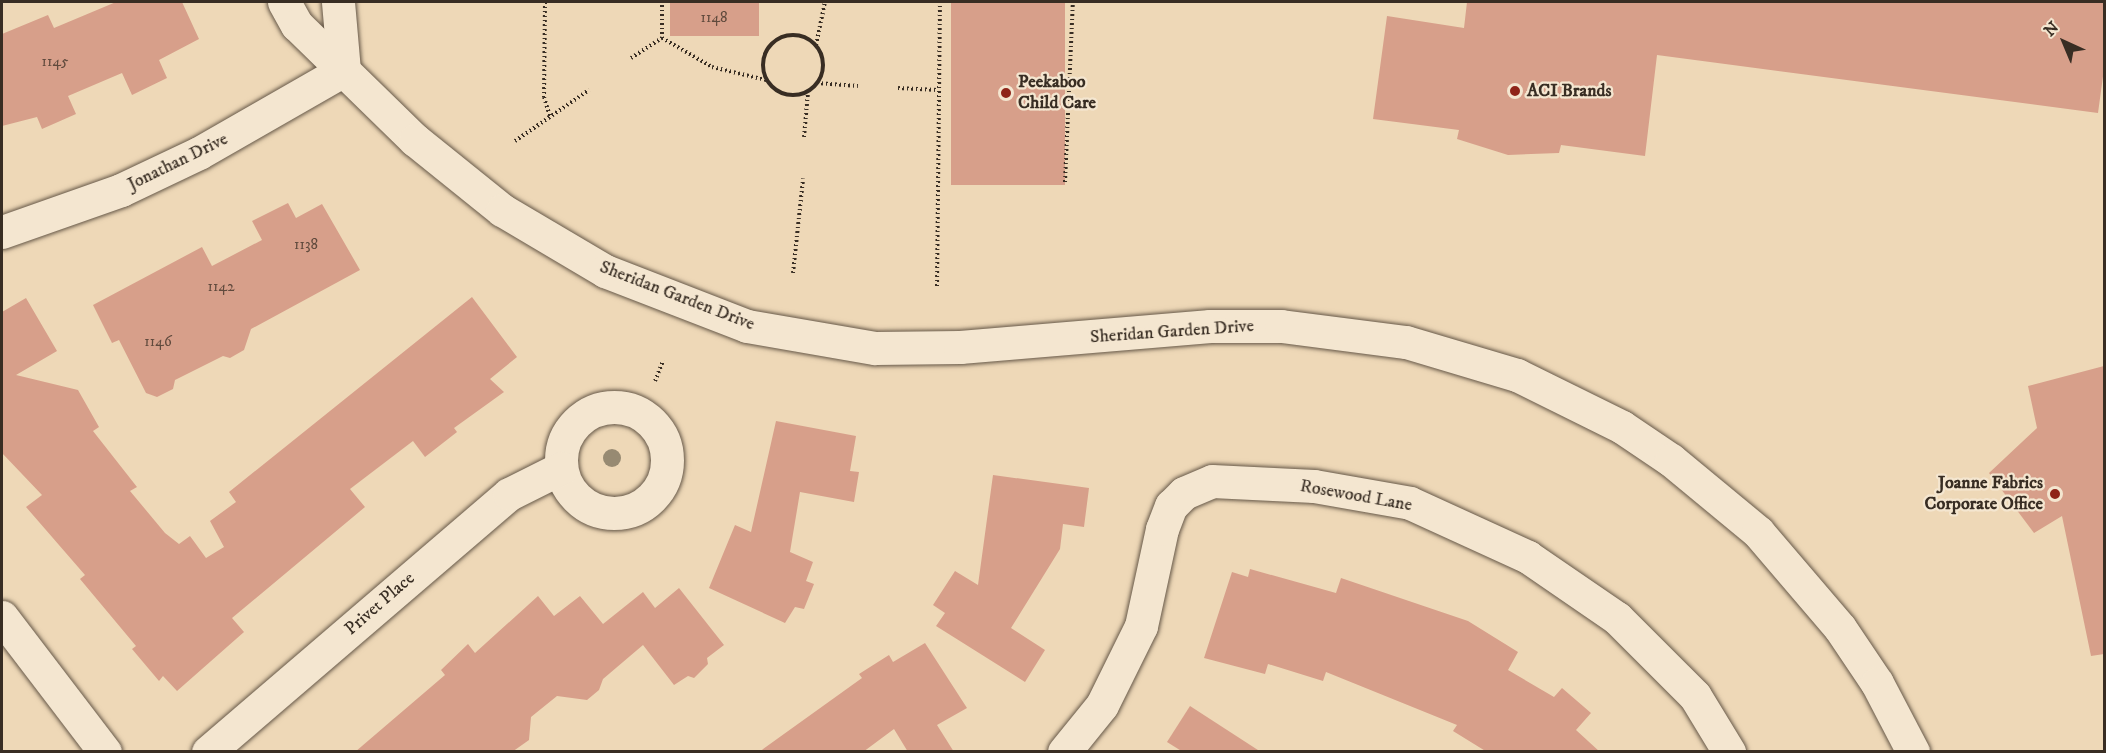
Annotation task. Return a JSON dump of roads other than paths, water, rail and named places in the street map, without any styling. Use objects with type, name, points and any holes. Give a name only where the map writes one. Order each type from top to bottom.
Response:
[{"type":"street","name":"Sheridan Garden Drive","points":[[284,2],[297,25],[415,140],[502,210],[605,271],[747,326],[875,348],[960,347],[1210,326],[1281,326],[1406,342],[1517,375],[1622,427],[1671,460],[1758,532],[1840,628],[1877,683],[1913,752]]},
{"type":"street","points":[[338,2],[344,70]]},
{"type":"street","name":"Jonathan Drive","points":[[2,232],[121,190],[200,153],[344,70]]},
{"type":"street","name":"Privet Place","points":[[208,752],[509,494],[561,468]]},
{"type":"street","name":"Rosewood Lane","points":[[1064,752],[1102,705],[1141,626],[1162,529],[1171,506],[1184,493],[1212,481],[1314,486],[1410,503],[1528,557],[1617,618],[1695,696],[1729,752]]},
{"type":"street","points":[[2,617],[105,752]]},
{"type":"place","name":"ACI Brands","points":[[1515,91]]},
{"type":"place","name":"Peekaboo Child Care","points":[[1006,93]]},
{"type":"place","name":"Joanne Fabrics Corporate Office","points":[[2055,494]]}]
